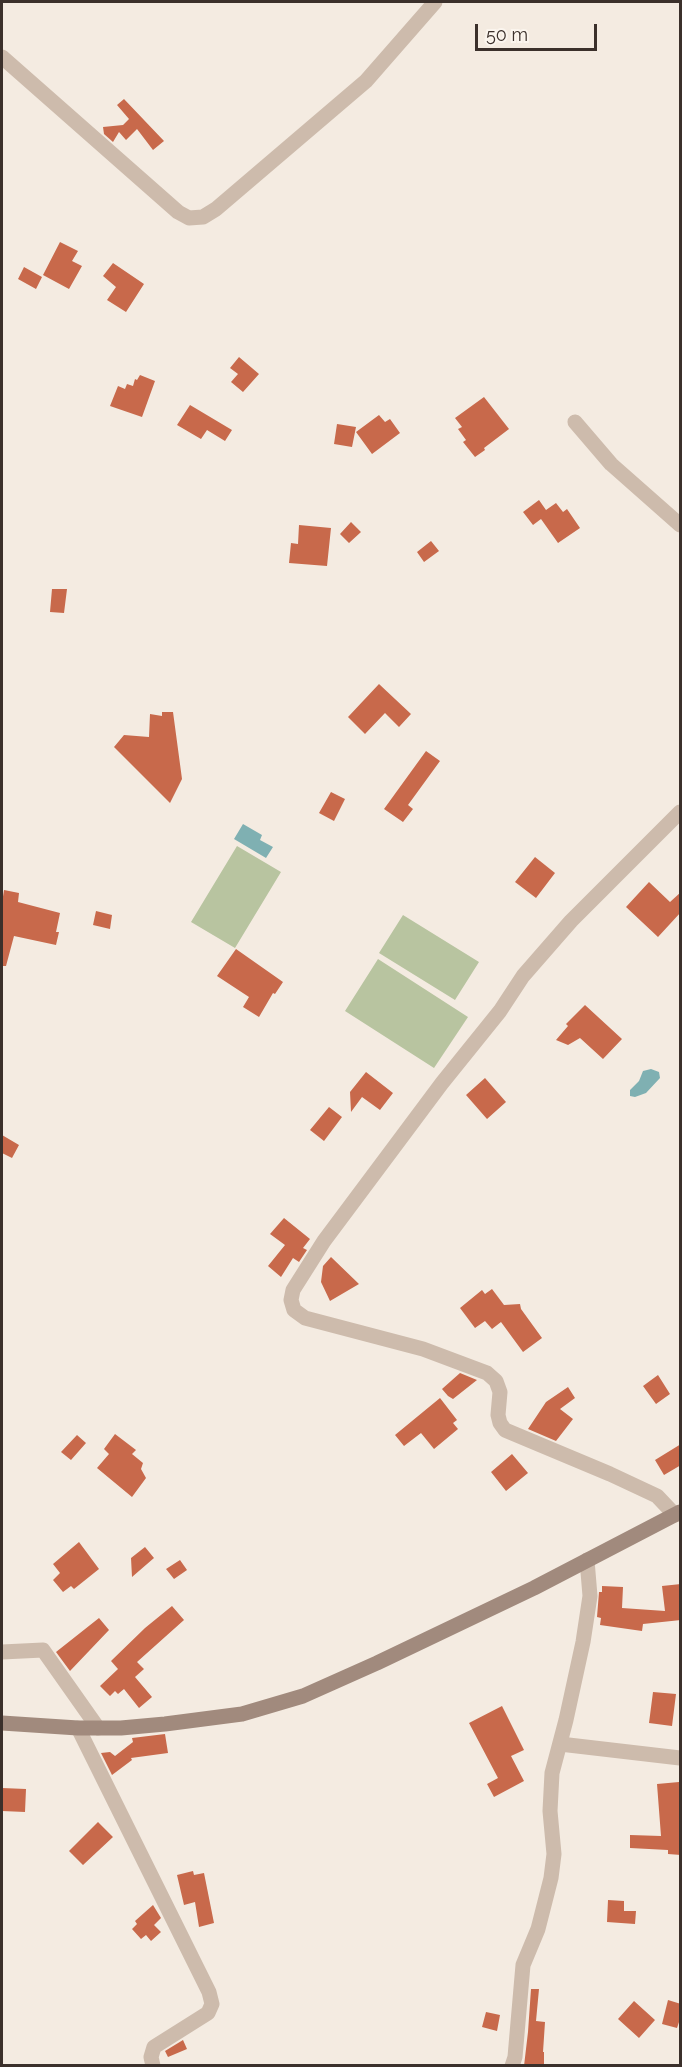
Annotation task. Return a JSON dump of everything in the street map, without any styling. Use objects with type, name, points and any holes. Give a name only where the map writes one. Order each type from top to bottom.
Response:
[{"type":"main road","points":[[2,1723],[98,1728],[204,1720],[242,1714],[303,1696],[377,1663],[678,1513]]},
{"type":"street","points":[[2,57],[178,212],[189,218],[202,217],[216,209],[366,81],[435,2]]},
{"type":"street","points":[[574,422],[611,464],[681,525]]},
{"type":"street","points":[[678,1513],[657,1496],[505,1430],[500,1424],[498,1415],[500,1392],[496,1381],[487,1373],[423,1349],[305,1318],[294,1311],[291,1300],[293,1290],[324,1241],[442,1083],[500,1011],[523,976],[572,921],[681,812]]},
{"type":"street","points":[[512,2066],[523,1965],[538,1929],[551,1878],[554,1854],[550,1811],[552,1773],[583,1642],[590,1596],[587,1560]]},
{"type":"street","points":[[2,1652],[43,1650],[98,1728]]},
{"type":"street","points":[[78,1728],[212,2004],[208,2013],[154,2047],[151,2057],[153,2066]]},
{"type":"street","points":[[560,1744],[681,1758]]},
{"type":"green space","points":[[237,846],[281,872],[235,948],[191,922]]},
{"type":"green space","points":[[403,915],[479,962],[455,1000],[379,953]]},
{"type":"green space","points":[[378,959],[468,1017],[434,1068],[345,1011]]},
{"type":"water","points":[[243,824],[262,835],[260,840],[273,847],[266,858],[234,839]]},
{"type":"water","points":[[651,1069],[659,1072],[660,1078],[646,1093],[635,1097],[630,1096],[630,1090],[639,1081],[643,1071]]},
{"type":"building","points":[[124,99],[164,141],[153,150],[137,129],[126,140],[119,132],[113,142],[104,134],[103,127],[123,125],[129,119],[117,105]]},
{"type":"building","points":[[60,242],[78,251],[72,261],[82,266],[69,289],[43,275]]},
{"type":"building","points":[[113,263],[144,284],[126,312],[107,300],[116,287],[103,276]]},
{"type":"building","points":[[24,267],[42,277],[36,289],[18,279]]},
{"type":"building","points":[[239,357],[259,374],[243,392],[231,382],[238,374],[230,368]]},
{"type":"building","points":[[140,375],[155,381],[142,417],[110,406],[118,386],[125,389],[127,384],[133,386],[135,379],[137,380]]},
{"type":"building","points":[[484,397],[509,429],[475,457],[463,442],[466,440],[458,429],[462,427],[455,418]]},
{"type":"building","points":[[190,405],[232,430],[225,441],[207,430],[201,439],[177,425]]},
{"type":"building","points":[[379,415],[385,422],[390,419],[400,433],[372,454],[356,432]]},
{"type":"building","points":[[337,424],[356,427],[352,447],[334,444]]},
{"type":"building","points":[[539,500],[546,510],[556,503],[563,512],[567,509],[580,528],[558,543],[541,519],[533,525],[523,512]]},
{"type":"building","points":[[351,522],[361,532],[349,543],[340,534]]},
{"type":"building","points":[[299,525],[331,528],[327,566],[289,563],[291,543],[298,544]]},
{"type":"building","points":[[431,541],[439,551],[424,562],[417,552]]},
{"type":"building","points":[[52,589],[67,589],[64,613],[50,612]]},
{"type":"building","points":[[379,684],[411,714],[399,727],[385,713],[365,734],[348,717]]},
{"type":"building","points":[[162,712],[173,712],[182,779],[170,803],[114,747],[124,735],[149,737],[150,714],[162,716]]},
{"type":"building","points":[[426,751],[440,761],[408,805],[413,809],[403,822],[384,809]]},
{"type":"building","points":[[331,792],[345,799],[334,821],[319,813]]},
{"type":"building","points":[[535,857],[555,873],[536,898],[515,882]]},
{"type":"building","points":[[649,882],[670,902],[681,892],[681,912],[658,937],[626,907]]},
{"type":"building","points":[[4,890],[19,893],[18,902],[60,913],[56,945],[14,936],[6,966],[2,966],[2,903]]},
{"type":"building","points":[[96,911],[112,915],[110,929],[93,925]]},
{"type":"building","points":[[236,949],[283,982],[275,994],[273,993],[259,1017],[243,1007],[249,997],[217,976]]},
{"type":"building","points":[[585,1005],[622,1039],[603,1059],[580,1038],[568,1045],[556,1040],[568,1026],[566,1024]]},
{"type":"building","points":[[366,1072],[393,1093],[380,1110],[362,1097],[351,1112],[350,1092]]},
{"type":"building","points":[[485,1078],[506,1102],[487,1119],[466,1095]]},
{"type":"building","points":[[329,1107],[342,1117],[324,1141],[310,1130]]},
{"type":"building","points":[[2,1135],[19,1145],[12,1158],[2,1153]]},
{"type":"building","points":[[284,1218],[310,1239],[303,1248],[307,1250],[299,1262],[293,1258],[281,1277],[268,1266],[285,1245],[270,1234]]},
{"type":"building","points":[[331,1257],[359,1284],[330,1301],[321,1282],[323,1266]]},
{"type":"building","points":[[492,1289],[504,1305],[520,1304],[521,1309],[542,1338],[523,1352],[501,1322],[492,1329],[485,1321],[475,1328],[460,1308],[482,1290],[485,1294]]},
{"type":"building","points":[[460,1373],[477,1380],[453,1399],[442,1389]]},
{"type":"building","points":[[658,1375],[670,1394],[656,1404],[643,1386]]},
{"type":"building","points":[[568,1387],[575,1398],[560,1409],[573,1419],[556,1441],[528,1429],[546,1402]]},
{"type":"building","points":[[440,1398],[457,1420],[453,1423],[458,1429],[434,1449],[421,1433],[404,1446],[395,1435]]},
{"type":"building","points":[[115,1434],[136,1450],[132,1454],[143,1463],[141,1469],[146,1478],[132,1497],[97,1468],[109,1454],[104,1449]]},
{"type":"building","points":[[77,1435],[86,1443],[71,1460],[61,1452]]},
{"type":"building","points":[[681,1444],[681,1465],[664,1475],[655,1460]]},
{"type":"building","points":[[512,1454],[528,1473],[506,1491],[491,1472]]},
{"type":"building","points":[[79,1542],[99,1569],[74,1589],[71,1586],[63,1592],[53,1580],[60,1573],[53,1564]]},
{"type":"building","points":[[145,1547],[154,1558],[132,1577],[131,1558]]},
{"type":"building","points":[[180,1560],[187,1570],[174,1579],[166,1569]]},
{"type":"building","points":[[681,1584],[681,1620],[643,1624],[642,1631],[600,1625],[601,1618],[597,1617],[599,1592],[602,1592],[602,1586],[623,1587],[622,1608],[665,1611],[662,1586]]},
{"type":"building","points":[[172,1606],[184,1620],[137,1662],[144,1669],[135,1677],[152,1697],[139,1708],[124,1689],[118,1694],[115,1691],[110,1696],[100,1686],[118,1669],[111,1661]]},
{"type":"building","points":[[99,1618],[109,1630],[70,1671],[56,1652]]},
{"type":"building","points":[[653,1692],[676,1694],[672,1726],[649,1723]]},
{"type":"building","points":[[502,1706],[524,1750],[511,1756],[524,1781],[494,1797],[487,1784],[498,1778],[469,1723]]},
{"type":"building","points":[[165,1734],[168,1753],[131,1758],[132,1760],[112,1775],[101,1753],[110,1752],[115,1756],[133,1742],[132,1738]]},
{"type":"building","points":[[679,1782],[681,1855],[668,1854],[668,1850],[630,1848],[630,1835],[661,1836],[657,1784]]},
{"type":"building","points":[[2,1788],[26,1789],[25,1812],[2,1811]]},
{"type":"building","points":[[98,1822],[113,1837],[83,1865],[69,1851]]},
{"type":"building","points":[[193,1871],[194,1875],[204,1873],[214,1923],[199,1927],[195,1902],[184,1905],[177,1875]]},
{"type":"building","points":[[608,1900],[624,1901],[624,1911],[636,1911],[635,1924],[607,1922]]},
{"type":"building","points":[[153,1905],[161,1918],[154,1925],[161,1932],[151,1941],[146,1935],[141,1939],[132,1929],[137,1924],[135,1921]]},
{"type":"building","points":[[531,1989],[539,1989],[536,2021],[545,2022],[544,2066],[524,2066]]},
{"type":"building","points":[[668,2000],[681,2004],[681,2016],[677,2028],[662,2024]]},
{"type":"building","points":[[634,2001],[655,2020],[639,2038],[618,2019]]},
{"type":"building","points":[[486,2012],[500,2015],[497,2031],[482,2027]]},
{"type":"building","points":[[183,2040],[187,2049],[168,2057],[165,2051]]}]
